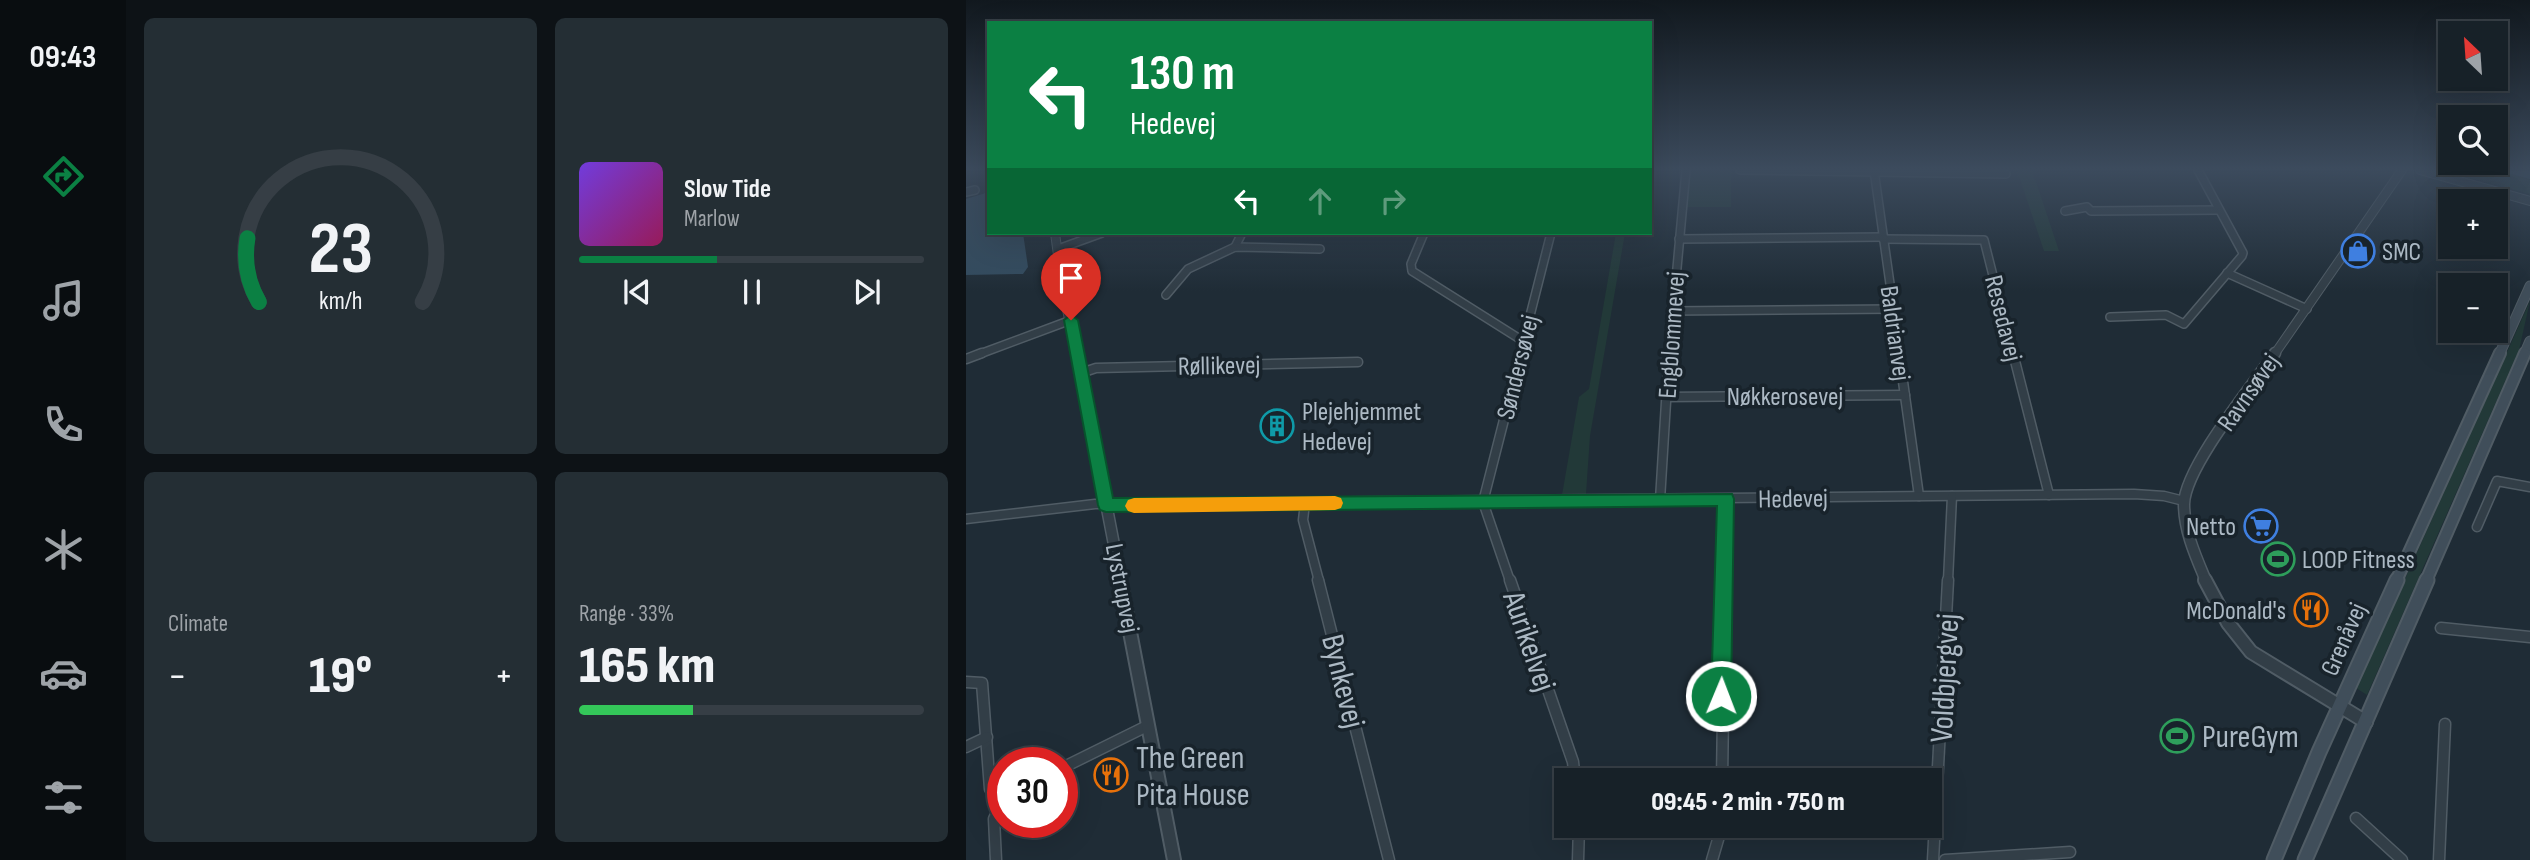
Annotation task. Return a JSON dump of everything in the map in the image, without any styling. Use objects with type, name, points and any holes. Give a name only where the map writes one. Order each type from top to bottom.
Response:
[{"type":"main road","name":"Grenåvej","points":[[2274,860],[2339,706],[2530,286]]},
{"type":"main road","name":"Grenåvej","points":[[2305,860],[2530,341]]},
{"type":"street","name":"Engblommevej","points":[[1660,500],[1672,311],[1682,210]]},
{"type":"street","name":"Baldrianvej","points":[[1879,210],[1919,496]]},
{"type":"street","points":[[2065,211],[2090,215],[2091,211],[2202,210]]},
{"type":"street","points":[[2110,317],[2165,315],[2184,324],[2243,253],[2219,210]]},
{"type":"street","name":"Ravnsøvej","points":[[2366,722],[2253,654],[2234,632],[2196,558],[2186,529],[2184,501],[2192,474],[2375,210]]},
{"type":"street","name":"Lystrupvej","points":[[1055,235],[1063,292],[1071,320],[1174,860]]},
{"type":"street","points":[[1058,249],[1096,235]]},
{"type":"street","points":[[1235,247],[1241,235]]},
{"type":"street","points":[[1423,235],[1410,267],[1412,271],[1523,341]]},
{"type":"street","name":"Søndersøvej","points":[[1483,502],[1550,235]]},
{"type":"street","points":[[1679,239],[1883,238]]},
{"type":"street","name":"Resedavej","points":[[1883,238],[1984,240],[2049,495]]},
{"type":"street","points":[[1166,295],[1188,269],[1235,247],[1320,249]]},
{"type":"street","points":[[2227,273],[2307,309]]},
{"type":"street","points":[[1672,311],[1893,309]]},
{"type":"street","points":[[966,359],[1071,320]]},
{"type":"street","name":"Røllikevej","points":[[1081,373],[1096,368],[1358,362]]},
{"type":"street","name":"Nøkkerosevej","points":[[1666,397],[1905,395]]},
{"type":"street","points":[[2477,527],[2497,481],[2530,487]]},
{"type":"street","name":"Hedevej","points":[[966,519],[1106,505],[2134,494],[2164,496],[2184,501]]},
{"type":"street","name":"Voldbjergvej","points":[[1933,860],[1952,496]]},
{"type":"street","points":[[1722,768],[1726,499]]},
{"type":"street","name":"Aurikelvej","points":[[1483,502],[1574,768]]},
{"type":"street","name":"Bynkevej","points":[[1305,503],[1303,520],[1389,860]]},
{"type":"street","points":[[2441,628],[2530,637]]},
{"type":"street","points":[[966,682],[982,683],[988,747]]},
{"type":"street","points":[[2439,860],[2445,724]]},
{"type":"street","points":[[1078,760],[1147,726]]},
{"type":"street","points":[[966,747],[987,737]]},
{"type":"street","points":[[2356,818],[2402,860]]},
{"type":"street","points":[[995,838],[996,860]]},
{"type":"street","points":[[1578,860],[1579,838]]},
{"type":"street","points":[[1712,860],[1719,838]]},
{"type":"street","points":[[1945,860],[2070,852]]},
{"type":"green space","points":[[2030,210],[2045,210],[2059,251],[2044,251]]},
{"type":"green space","points":[[1616,235],[1625,235],[1590,436],[1586,494],[1562,495],[1579,397],[1589,389]]},
{"type":"green space","points":[[2530,301],[2519,350],[2367,695],[2356,688]]},
{"type":"water","points":[[966,210],[987,210],[987,235],[1023,235],[1028,267],[1023,274],[966,275]]},
{"type":"slow traffic","points":[[1134,506],[1335,503]]},
{"type":"place","name":"SMC","points":[[2358,251]]},
{"type":"place","name":"Plejehjemmet Hedevej","points":[[1277,426]]},
{"type":"place","name":"Netto","points":[[2261,526]]},
{"type":"place","name":"LOOP Fitness","points":[[2278,559]]},
{"type":"place","name":"McDonald's","points":[[2311,610]]},
{"type":"place","name":"PureGym","points":[[2177,736]]},
{"type":"place","name":"The Green Pita House","points":[[1111,775]]},
{"type":"route","points":[[1071,320],[1106,505],[1726,499],[1721,696]]}]
